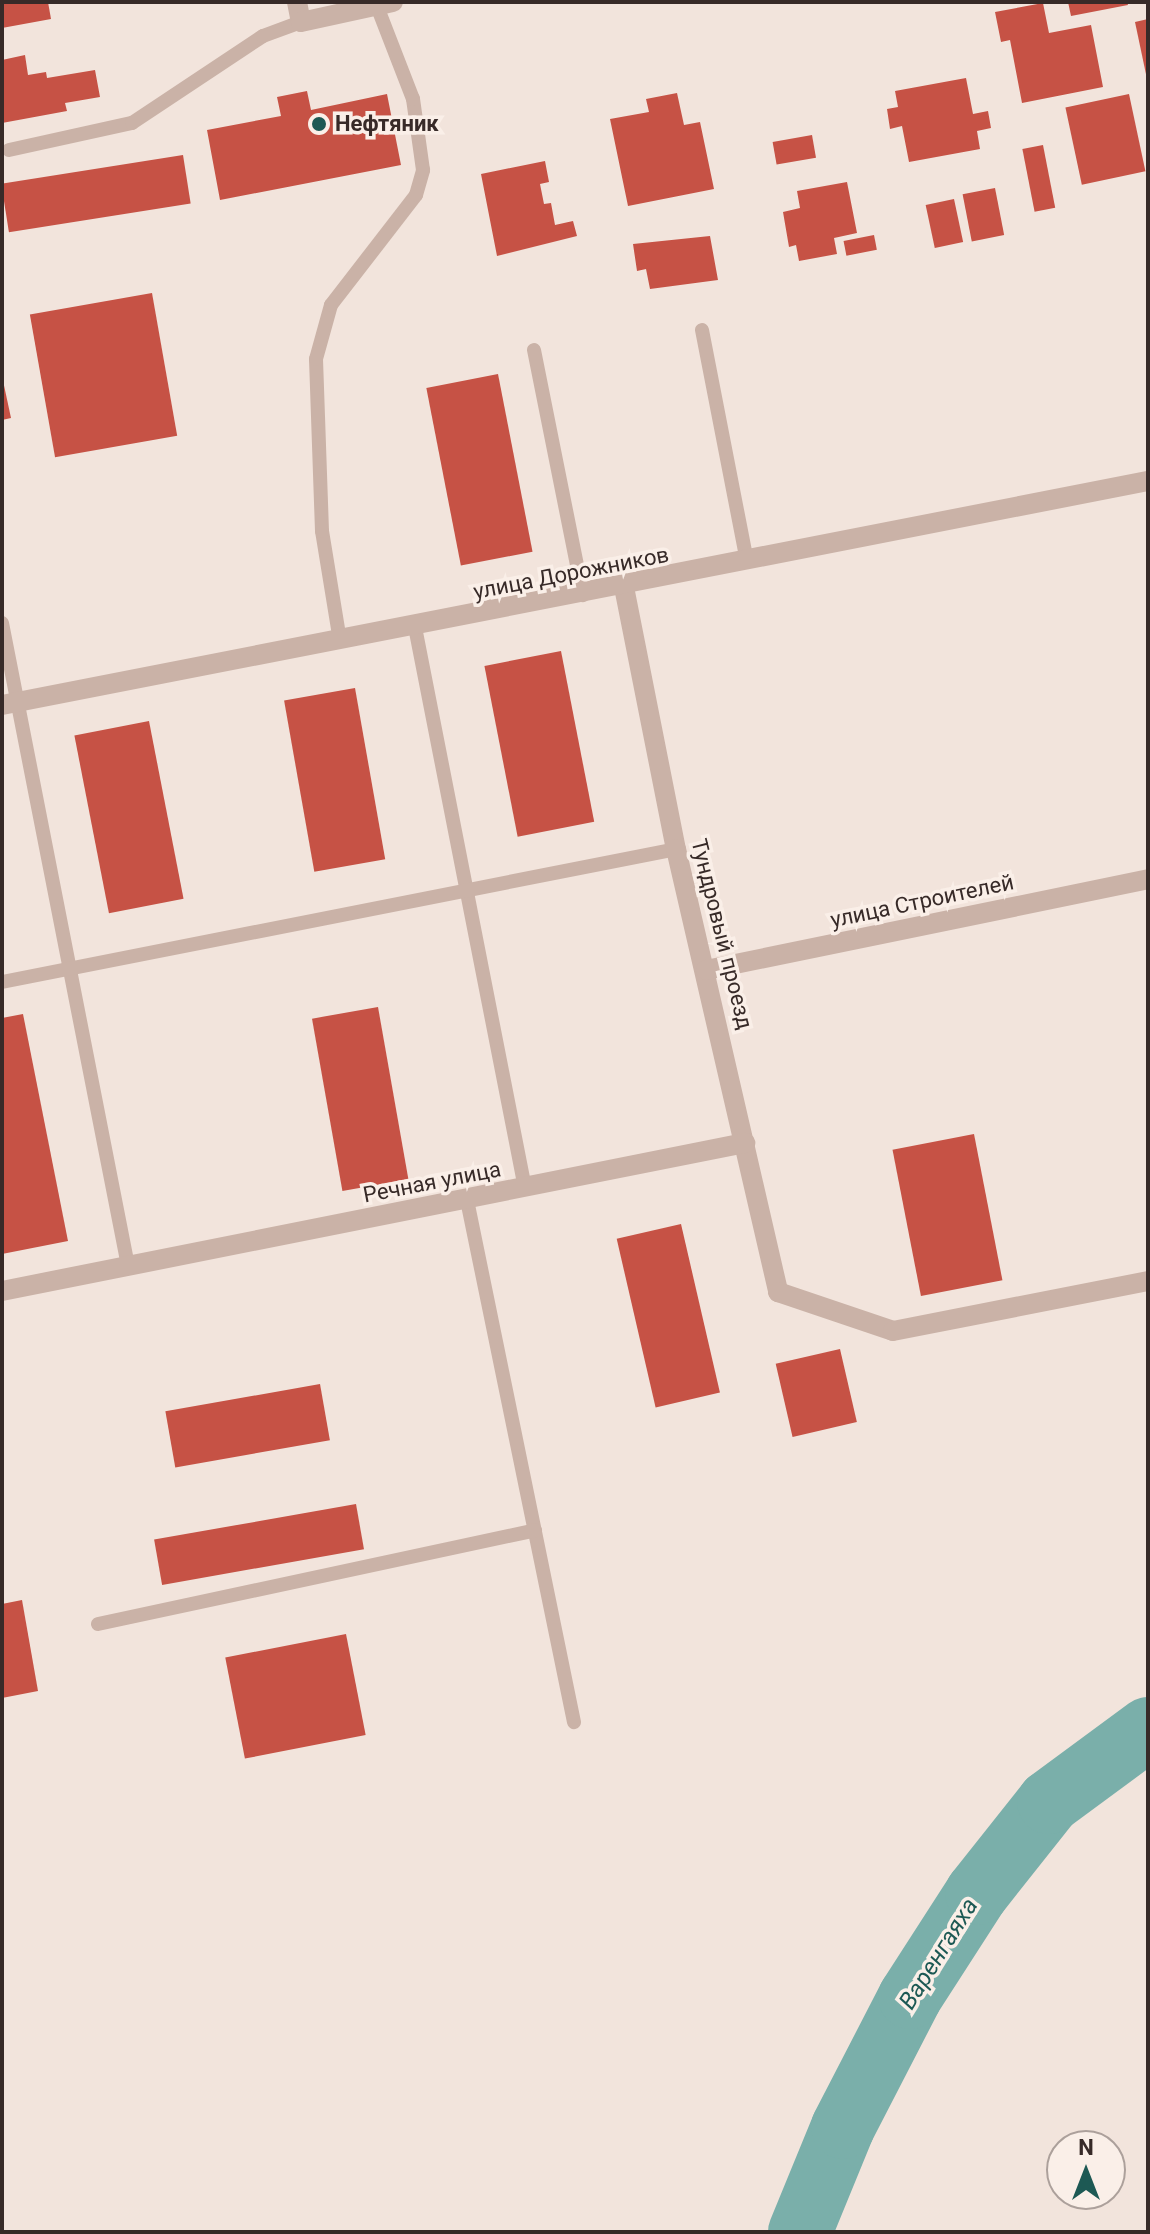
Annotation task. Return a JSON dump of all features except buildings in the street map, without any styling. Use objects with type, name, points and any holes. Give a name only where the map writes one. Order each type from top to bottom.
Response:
[{"type":"street","points":[[299,12],[385,4]]},
{"type":"street","name":"улица Дорожников","points":[[9,704],[624,587],[1148,481]]},
{"type":"street","name":"Тундровый проезд","points":[[624,587],[676,849],[778,1292],[893,1331],[1148,1281]]},
{"type":"street","name":"улица Строителей","points":[[706,970],[1148,879]]},
{"type":"street","name":"Речная улица","points":[[2,1291],[745,1143]]},
{"type":"lane","points":[[340,641],[322,531],[316,359],[331,305],[416,195],[423,170],[413,99],[385,4]]},
{"type":"lane","points":[[9,150],[132,123],[299,12]]},
{"type":"lane","points":[[702,330],[747,562]]},
{"type":"lane","points":[[534,350],[583,595]]},
{"type":"lane","points":[[2,623],[9,704],[69,969],[128,1266]]},
{"type":"lane","points":[[415,627],[525,1188]]},
{"type":"lane","points":[[2,982],[466,894],[676,849]]},
{"type":"lane","points":[[467,1200],[574,1722]]},
{"type":"lane","points":[[98,1624],[535,1530]]},
{"type":"waterway","name":"Варенгаяха","points":[[800,2232],[843,2127],[910,1997],[977,1893],[1049,1802],[1148,1729]]},
{"type":"place","name":"Нефтяник","points":[[319,124]]}]
